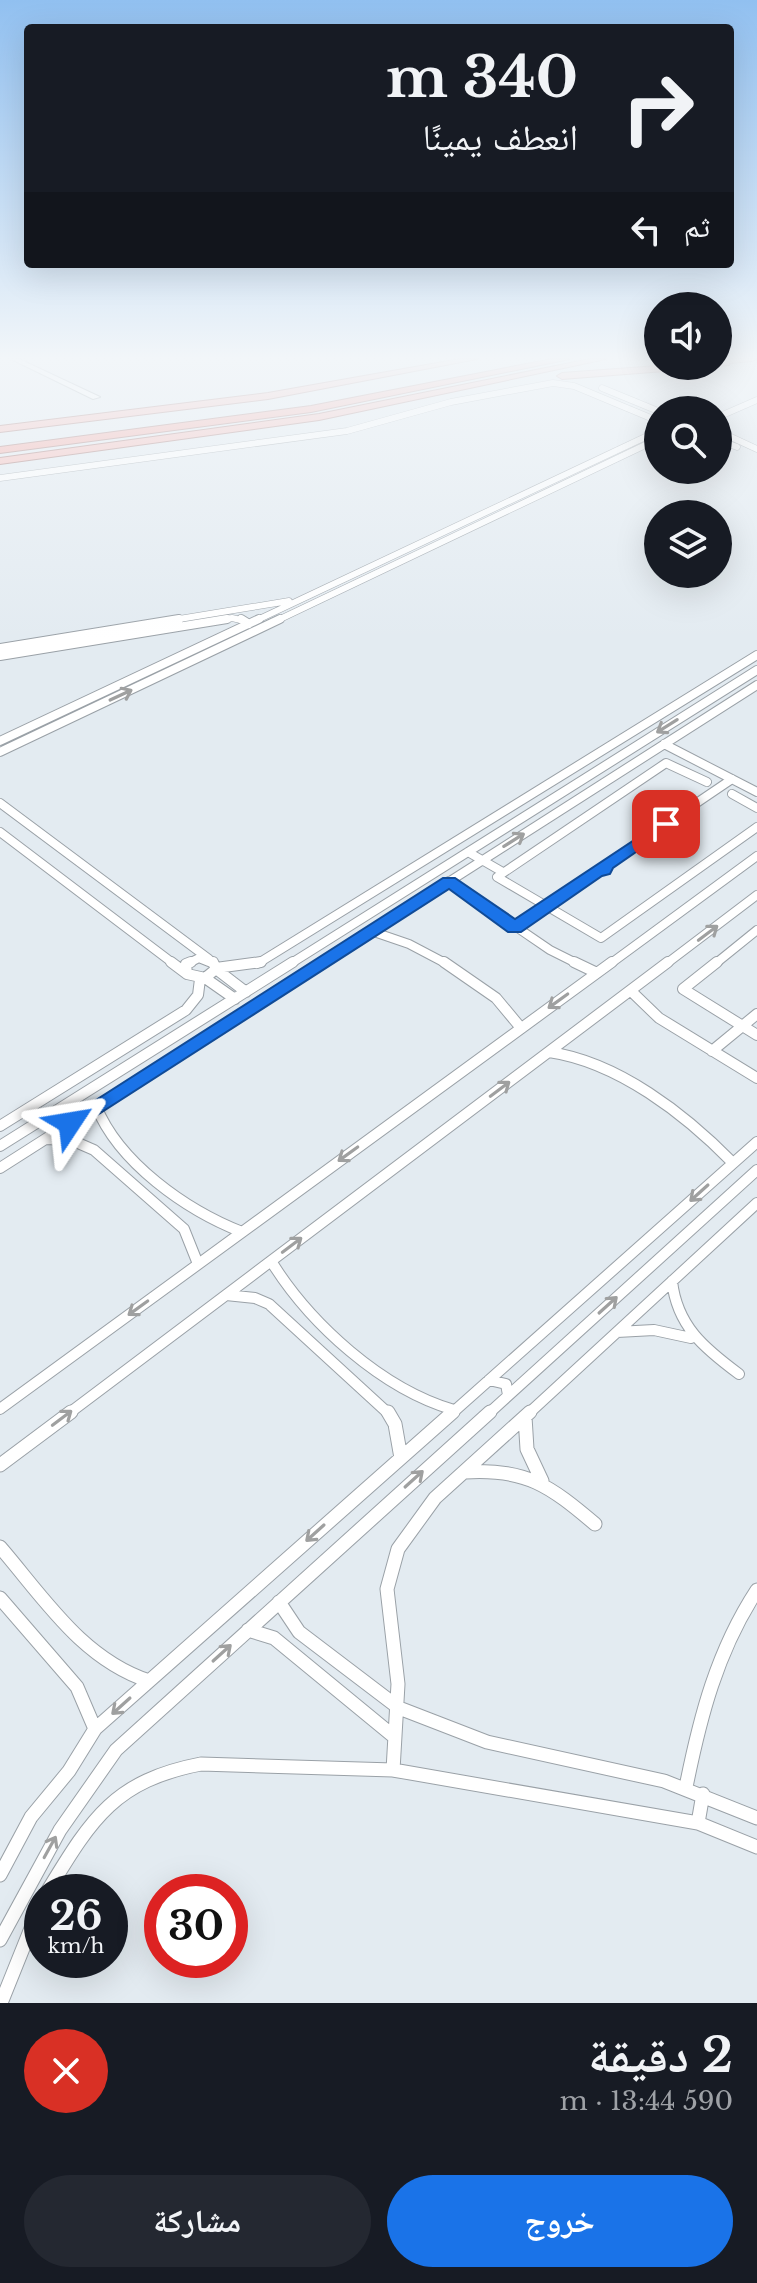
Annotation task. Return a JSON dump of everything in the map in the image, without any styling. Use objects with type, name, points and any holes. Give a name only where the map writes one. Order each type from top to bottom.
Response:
[{"type":"highway","points":[[0,461],[64,452]]},
{"type":"street","points":[[0,478],[188,452]]},
{"type":"street","points":[[0,741],[246,621],[308,596],[612,452]]},
{"type":"street","points":[[0,752],[630,452]]},
{"type":"street","points":[[406,549],[416,554]]},
{"type":"street","points":[[0,648],[308,596]]},
{"type":"street","points":[[244,609],[246,621]]},
{"type":"street","points":[[0,656],[246,621]]},
{"type":"street","points":[[0,1126],[186,1010],[198,995],[203,978],[216,968],[242,968],[274,955],[757,655]]},
{"type":"street","points":[[0,1146],[757,670]]},
{"type":"street","points":[[0,1168],[757,685]]},
{"type":"street","points":[[703,704],[717,711]]},
{"type":"street","points":[[74,706],[84,712]]},
{"type":"street","points":[[664,744],[757,792]]},
{"type":"street","points":[[707,782],[666,763],[497,875],[545,907],[601,938],[757,827]]},
{"type":"street","points":[[514,928],[732,779]]},
{"type":"street","points":[[732,794],[757,808]]},
{"type":"street","points":[[0,803],[209,959],[246,992]]},
{"type":"street","points":[[0,832],[187,974],[203,978],[235,999]]},
{"type":"street","points":[[468,852],[501,871]]},
{"type":"street","points":[[0,1409],[757,856]]},
{"type":"street","points":[[449,881],[514,928],[575,965],[597,973]]},
{"type":"street","points":[[0,1465],[757,895]]},
{"type":"street","points":[[757,930],[683,989],[757,1035]]},
{"type":"street","points":[[371,931],[397,936],[418,946],[507,1007],[521,1028]]},
{"type":"street","points":[[187,974],[185,968],[189,961],[209,959]]},
{"type":"street","points":[[631,991],[659,1018],[757,1078]]},
{"type":"street","points":[[712,1051],[757,1014]]},
{"type":"street","points":[[549,1052],[578,1057],[604,1069],[704,1135],[733,1163]]},
{"type":"street","points":[[96,1106],[101,1123],[112,1138],[182,1199],[214,1222],[242,1232]]},
{"type":"street","points":[[44,1139],[71,1140],[94,1150],[184,1229],[191,1239],[198,1264]]},
{"type":"street","points":[[0,1875],[31,1817],[69,1771],[95,1729],[757,1142]]},
{"type":"street","points":[[0,1940],[60,1830],[116,1750],[757,1170]]},
{"type":"street","points":[[393,1770],[392,1735],[399,1708],[385,1608],[389,1577],[398,1549],[413,1524],[465,1472],[755,1205]]},
{"type":"street","points":[[271,1261],[297,1298],[392,1382],[421,1398],[454,1410]]},
{"type":"street","points":[[672,1281],[676,1310],[691,1338]]},
{"type":"street","points":[[226,1295],[255,1298],[269,1304],[375,1396],[395,1424],[401,1458]]},
{"type":"street","points":[[617,1332],[654,1330],[691,1338],[739,1374]]},
{"type":"street","points":[[527,1345],[534,1359],[546,1360]]},
{"type":"street","points":[[489,1380],[501,1380],[508,1395]]},
{"type":"street","points":[[525,1417],[527,1449],[542,1481]]},
{"type":"street","points":[[465,1472],[504,1470],[542,1481],[595,1524]]},
{"type":"street","points":[[0,1547],[105,1664],[133,1678],[149,1681]]},
{"type":"street","points":[[686,1787],[706,1699],[719,1661],[757,1590]]},
{"type":"street","points":[[0,1598],[77,1687],[95,1729]]},
{"type":"street","points":[[279,1602],[299,1632],[399,1708],[487,1742],[686,1787],[757,1818]]},
{"type":"street","points":[[248,1630],[274,1638],[392,1735]]},
{"type":"street","points":[[59,1874],[97,1817],[119,1794],[144,1776],[201,1764],[393,1770],[698,1823],[757,1847]]},
{"type":"street","points":[[698,1823],[703,1794]]},
{"type":"street","points":[[1,2003],[24,1940]]},
{"type":"route","points":[[70,1123],[449,881],[514,928],[598,871],[605,870],[604,866],[666,824]]}]
